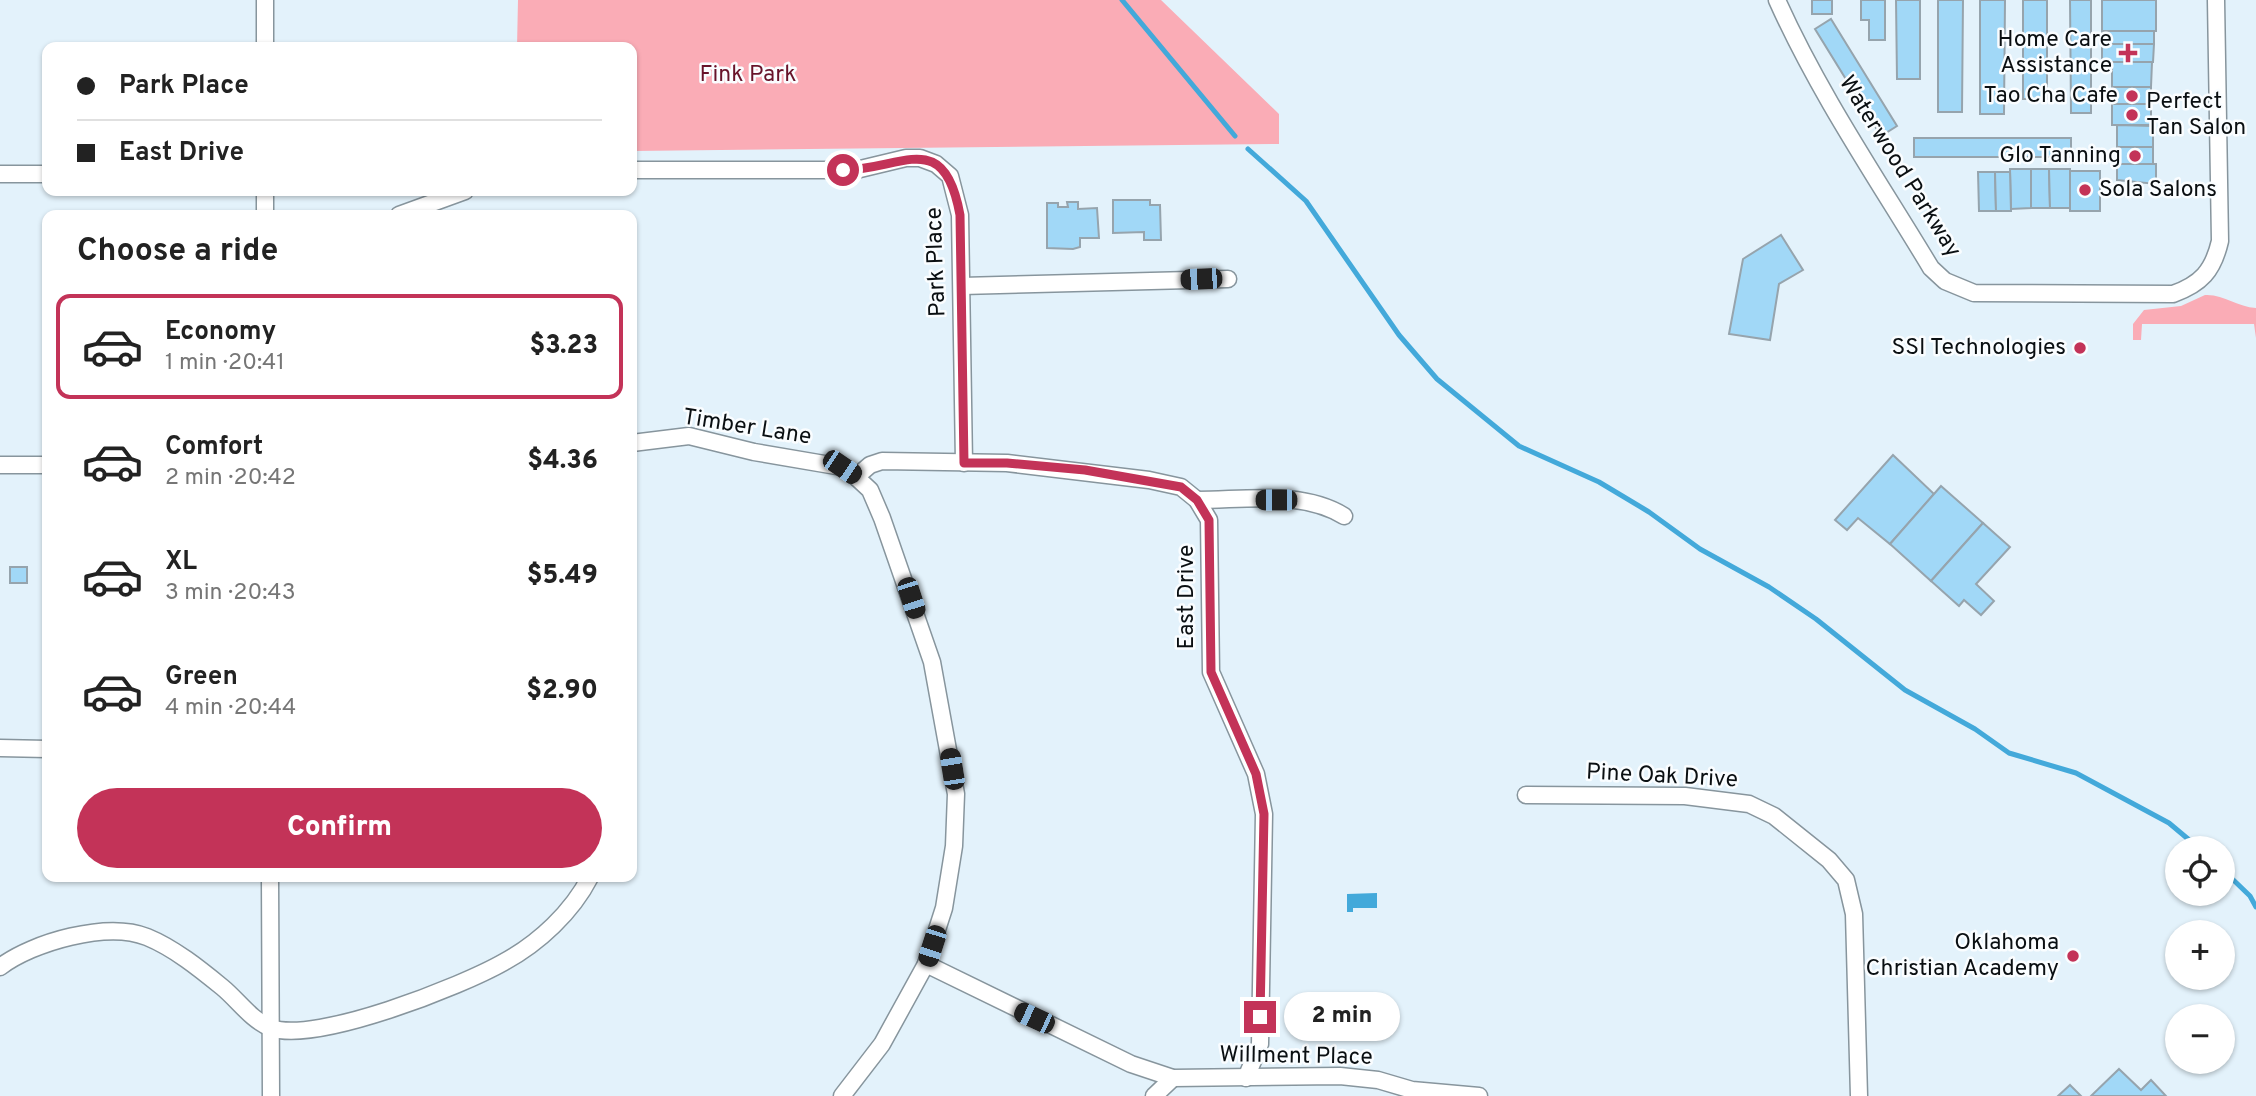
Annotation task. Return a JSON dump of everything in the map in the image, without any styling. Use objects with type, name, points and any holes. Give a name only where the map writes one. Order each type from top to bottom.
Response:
[{"type":"street","points":[[265,0],[265,42]]},
{"type":"street","name":"Waterwood Parkway","points":[[1777,0],[1793,36],[1931,268],[1945,281],[1961,289],[1998,295],[2173,294],[2197,285],[2209,272],[2220,241],[2216,0]]},
{"type":"street","name":"Park Place","points":[[637,170],[856,170],[906,158],[920,158],[936,164],[950,177],[960,215],[964,463]]},
{"type":"street","points":[[0,174],[42,174]]},
{"type":"street","points":[[413,210],[451,196]]},
{"type":"street","points":[[962,286],[1227,279]]},
{"type":"street","name":"Timber Lane","points":[[637,442],[690,436],[754,453],[842,467],[856,477]]},
{"type":"street","points":[[842,1096],[882,1044],[926,964],[944,908],[954,846],[956,794],[932,662],[882,518],[870,490],[856,477],[870,464],[882,461],[1020,464],[1149,480],[1181,487],[1197,500],[1302,500],[1328,506],[1344,516]]},
{"type":"street","points":[[0,465],[42,466]]},
{"type":"street","name":"East Drive","points":[[1197,500],[1209,520],[1211,672],[1256,774],[1264,814],[1260,1044],[1256,1060],[1245,1078]]},
{"type":"street","points":[[0,748],[42,749]]},
{"type":"street","name":"Pine Oak Drive","points":[[1526,795],[1685,796],[1749,804],[1773,816],[1829,860],[1846,880],[1854,914],[1859,1096]]},
{"type":"street","points":[[270,882],[271,1096]]},
{"type":"street","points":[[0,967],[39,946],[73,936],[113,932],[145,936],[181,956],[223,988],[248,1012],[272,1028],[300,1030],[338,1024],[424,998],[505,962],[549,930],[586,882]]},
{"type":"street","name":"Willment Place","points":[[926,964],[1131,1064],[1173,1078],[1340,1076],[1378,1080],[1412,1093],[1479,1096]]},
{"type":"street","points":[[1154,1096],[1173,1078]]},
{"type":"green space","name":"Fink Park","points":[[518,0],[1161,0],[1279,114],[1279,144],[637,151],[637,42],[517,42]]},
{"type":"green space","points":[[2205,295],[2218,296],[2256,308],[2256,338],[2254,324],[2142,324],[2141,340],[2133,340],[2133,324],[2144,310],[2181,306]]},
{"type":"water","points":[[1377,893],[1377,908],[1353,908],[1353,912],[1347,912],[1347,894]]},
{"type":"building","points":[[1812,0],[1832,0],[1832,14],[1812,14]]},
{"type":"building","points":[[1861,0],[1885,0],[1885,40],[1869,40],[1869,20],[1861,20]]},
{"type":"building","points":[[1896,0],[1920,0],[1920,79],[1897,79]]},
{"type":"building","points":[[1938,0],[1963,0],[1962,112],[1938,112]]},
{"type":"building","points":[[1980,0],[2005,0],[2004,114],[1980,114]]},
{"type":"building","points":[[2023,0],[2047,0],[2047,99],[2023,99]]},
{"type":"building","points":[[2070,0],[2091,0],[2091,113],[2071,113]]},
{"type":"building","points":[[2102,0],[2156,0],[2156,31],[2102,31]]},
{"type":"building","points":[[1831,19],[1897,126],[1881,136],[1815,29]]},
{"type":"building","points":[[2102,31],[2154,31],[2154,44],[2102,44]]},
{"type":"building","name":"Home Care Assistance","points":[[2102,44],[2154,44],[2153,62],[2102,62]]},
{"type":"building","points":[[2112,62],[2152,62],[2151,87],[2112,87]]},
{"type":"building","name":"Tao Cha Cafe","points":[[2112,87],[2151,87],[2151,104],[2112,104]]},
{"type":"building","name":"Perfect Tan Salon","points":[[2112,104],[2151,104],[2151,125],[2112,125]]},
{"type":"building","points":[[2117,125],[2153,126],[2153,147],[2117,147]]},
{"type":"building","points":[[1914,138],[2071,138],[2071,157],[1914,157]]},
{"type":"building","name":"Glo Tanning","points":[[2117,147],[2153,147],[2153,164],[2117,164]]},
{"type":"building","points":[[2117,164],[2156,164],[2156,184],[2117,180]]},
{"type":"building","points":[[2010,169],[2031,169],[2031,208],[2011,209]]},
{"type":"building","points":[[2031,169],[2049,169],[2050,208],[2031,208]]},
{"type":"building","points":[[2049,169],[2070,169],[2070,208],[2050,208]]},
{"type":"building","name":"Sola Salons","points":[[2070,171],[2100,171],[2100,211],[2070,211]]},
{"type":"building","points":[[1978,172],[1995,172],[1996,211],[1979,211]]},
{"type":"building","points":[[1995,172],[2010,172],[2011,211],[1996,211]]},
{"type":"building","points":[[1113,200],[1150,200],[1150,205],[1160,205],[1161,240],[1144,240],[1144,232],[1113,233]]},
{"type":"building","points":[[1067,202],[1078,202],[1078,209],[1097,208],[1099,238],[1080,238],[1080,247],[1073,249],[1047,248],[1047,203],[1068,207]]},
{"type":"building","points":[[1781,235],[1803,270],[1779,284],[1770,340],[1729,334],[1743,259]]},
{"type":"building","points":[[1893,455],[1934,494],[1890,544],[1858,518],[1847,530],[1835,520]]},
{"type":"building","points":[[1941,486],[1983,523],[1931,581],[1890,544]]},
{"type":"building","points":[[1983,523],[2010,547],[1976,584],[1994,601],[1981,615],[1964,600],[1959,606],[1931,581]]},
{"type":"building","points":[[10,567],[27,567],[27,583],[10,583]]},
{"type":"building","points":[[2119,1069],[2141,1090],[2151,1080],[2166,1096],[2091,1096]]},
{"type":"building","points":[[2070,1085],[2081,1096],[2058,1096]]},
{"type":"waterway","points":[[1122,0],[1235,136]]},
{"type":"waterway","points":[[1248,149],[1306,201],[1399,335],[1437,379],[1519,446],[1599,482],[1649,512],[1700,549],[1769,587],[1816,619],[1905,690],[1975,729],[2009,753],[2076,773],[2169,823],[2184,836]]},
{"type":"waterway","points":[[2235,882],[2250,896],[2256,907]]},
{"type":"place","name":"Home Care Assistance","points":[[2128,53]]},
{"type":"place","name":"Tao Cha Cafe","points":[[2132,96]]},
{"type":"place","name":"Perfect Tan Salon","points":[[2132,115]]},
{"type":"place","name":"Glo Tanning","points":[[2135,156]]},
{"type":"place","name":"Sola Salons","points":[[2085,190]]},
{"type":"place","name":"SSI Technologies","points":[[2080,348]]},
{"type":"place","name":"Oklahoma Christian Academy","points":[[2073,956]]},
{"type":"route","points":[[843,170],[856,170],[906,158],[920,158],[936,164],[950,177],[960,215],[964,463],[1007,463],[1085,470],[1181,487],[1197,500],[1209,520],[1211,672],[1219,696],[1234,722],[1256,774],[1264,814],[1260,1017]]}]
